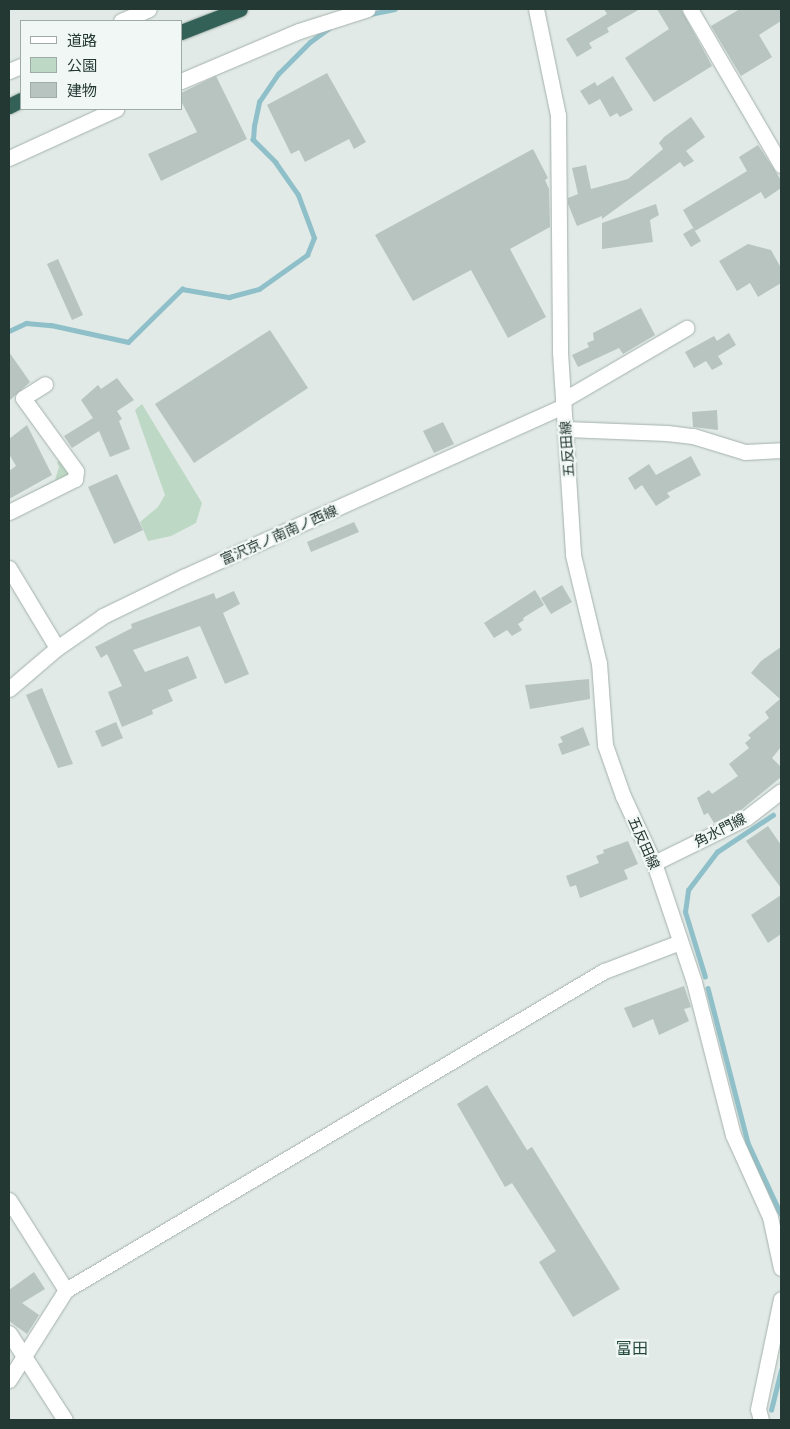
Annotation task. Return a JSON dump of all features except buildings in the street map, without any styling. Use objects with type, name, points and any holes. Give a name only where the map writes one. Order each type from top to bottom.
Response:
[{"type":"highway","points":[[182,32],[240,9]]},
{"type":"street","points":[[123,20],[149,9]]},
{"type":"street","points":[[182,81],[299,31],[368,9]]},
{"type":"street","name":"五反田線","points":[[536,9],[558,115],[563,403],[573,555],[599,663],[605,745],[623,796],[654,863],[694,982],[733,1135],[770,1217],[781,1262]]},
{"type":"street","points":[[690,9],[781,165]]},
{"type":"street","points":[[9,158],[114,110]]},
{"type":"street","name":"富沢京ノ南南ノ西線","points":[[9,688],[57,648],[103,616],[183,577],[563,403],[686,328]]},
{"type":"street","points":[[9,512],[75,479],[76,471],[23,398],[45,384]]},
{"type":"street","points":[[566,429],[667,433],[693,436],[745,452],[781,450]]},
{"type":"street","points":[[9,568],[57,648]]},
{"type":"street","name":"角水門線","points":[[654,863],[746,818],[781,791]]},
{"type":"street","points":[[9,1380],[66,1290],[604,970],[680,942]]},
{"type":"street","points":[[9,1200],[66,1290]]},
{"type":"street","points":[[761,1420],[758,1409],[781,1299]]},
{"type":"street","points":[[9,1333],[65,1420]]},
{"type":"green space","points":[[142,404],[202,503],[196,523],[171,536],[148,541],[140,522],[158,507],[165,495],[135,410]]},
{"type":"green space","points":[[63,459],[73,472],[9,504],[55,480],[59,467],[57,462]]},
{"type":"waterway","points":[[370,14],[395,9]]},
{"type":"waterway","points":[[9,331],[26,323],[51,325],[128,342],[182,289],[229,297],[259,289],[307,255],[314,238],[298,195],[276,163],[253,140],[254,126],[259,102],[278,74],[310,42],[329,28]]},
{"type":"waterway","points":[[705,977],[685,912],[688,890],[717,852],[773,815]]},
{"type":"waterway","points":[[708,988],[748,1143],[781,1214]]},
{"type":"waterway","points":[[771,1410],[781,1370]]},
{"type":"district","name":"富田","points":[[632,1348]]}]
